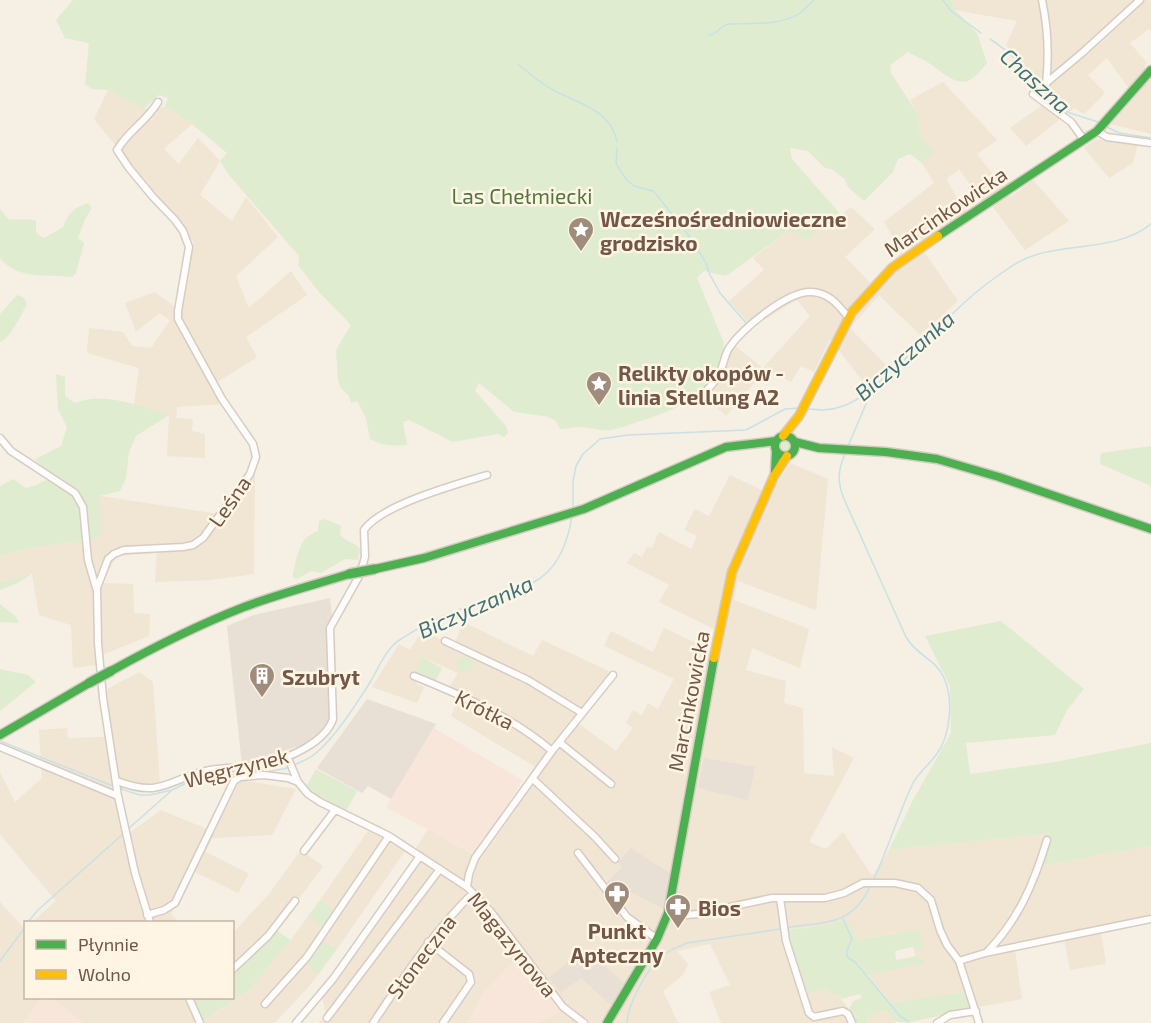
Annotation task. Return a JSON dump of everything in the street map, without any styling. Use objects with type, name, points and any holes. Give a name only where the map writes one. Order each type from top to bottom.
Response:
[{"type":"main road","name":"Marcinkowicka","points":[[774,476],[777,444],[799,416],[849,318],[874,285],[892,268],[936,237],[1084,140],[1101,126],[1151,70]]},
{"type":"main road","name":"Marcinkowicka","points":[[607,1023],[657,939],[668,915],[708,685],[728,586],[774,476],[790,454],[799,416]]},
{"type":"main road","points":[[3,733],[171,639],[234,610],[350,574],[465,546],[557,518],[584,509],[713,451],[732,445],[777,444],[794,441],[819,448],[861,450],[938,459],[1151,528]]},
{"type":"main road","points":[[777,444],[782,456],[819,448]]},
{"type":"street","points":[[1039,89],[1047,61],[1046,17],[1042,0]]},
{"type":"street","points":[[1039,89],[1140,0]]},
{"type":"street","points":[[1039,89],[1080,132],[1084,140]]},
{"type":"street","name":"Leśna","points":[[150,921],[135,873],[118,795],[103,698],[98,643],[97,588],[108,560],[114,554],[124,550],[183,547],[193,545],[203,538],[250,474],[256,457],[253,444],[222,399],[178,319],[189,248],[183,231],[129,168],[117,150],[127,136],[153,111],[158,102]]},
{"type":"street","points":[[1101,126],[1107,137],[1151,143]]},
{"type":"street","points":[[705,392],[719,374],[725,356],[732,345],[748,328],[780,304],[806,292],[817,293],[829,297],[849,318]]},
{"type":"street","points":[[0,438],[11,451],[75,493],[83,507],[88,560],[97,588]]},
{"type":"street","name":"Węgrzynek","points":[[117,781],[150,789],[209,770],[266,764],[288,757],[318,739],[332,723],[330,628],[363,564],[365,557],[363,533],[366,525],[376,517],[422,496],[487,475]]},
{"type":"street","name":"Krótka","points":[[445,641],[528,680],[582,713]]},
{"type":"street","points":[[467,887],[475,858],[552,751],[613,675]]},
{"type":"street","name":"Krótka","points":[[414,676],[482,705],[515,723],[552,751]]},
{"type":"street","points":[[559,742],[610,784]]},
{"type":"street","points":[[0,747],[118,795]]},
{"type":"street","name":"Magazynowa","points":[[288,757],[293,773],[308,794],[389,836],[467,887],[490,912],[563,1007],[584,1023]]},
{"type":"street","name":"Magazynowa","points":[[147,915],[165,910],[175,903],[234,781],[240,777],[264,775],[288,778],[298,782]]},
{"type":"street","points":[[533,779],[615,859]]},
{"type":"street","points":[[304,851],[335,810]]},
{"type":"street","points":[[265,1004],[307,957],[389,836]]},
{"type":"street","points":[[985,953],[1015,918],[1034,879],[1047,840]]},
{"type":"street","points":[[578,854],[627,917],[657,939]]},
{"type":"street","points":[[296,1023],[333,979],[420,856]]},
{"type":"street","points":[[327,1017],[440,869]]},
{"type":"street","points":[[668,915],[684,916],[772,898],[825,898],[877,882],[918,888],[931,900],[940,930],[947,945],[959,961],[980,1023]]},
{"type":"street","name":"Słoneczna","points":[[373,1023],[428,942],[473,893]]},
{"type":"street","points":[[780,898],[791,959],[809,1013],[814,1017],[843,1011],[848,1014],[852,1023]]},
{"type":"street","points":[[234,968],[268,936],[295,901]]},
{"type":"street","points":[[959,961],[985,953],[1151,919]]},
{"type":"street","points":[[428,942],[469,974],[471,982],[443,1023]]},
{"type":"street","points":[[191,999],[200,1023]]},
{"type":"street","points":[[937,1023],[950,1016],[976,1011]]},
{"type":"shaded area","points":[[952,0],[1151,0],[1151,31],[1149,29],[1130,43],[1147,63],[1144,67],[1151,74],[1151,134],[1111,124],[1135,97],[1107,58],[1088,75],[1105,93],[1084,114],[1074,108],[1026,146],[1010,128],[1054,97],[1006,45],[1017,21],[955,10]]},
{"type":"shaded area","points":[[943,82],[997,140],[977,154],[1011,197],[1033,180],[1069,221],[1025,250],[987,199],[982,201],[959,169],[946,179],[966,212],[918,243],[958,301],[920,335],[879,295],[850,328],[890,369],[868,388],[830,339],[814,372],[801,366],[791,382],[766,369],[726,416],[707,398],[735,346],[763,368],[810,316],[797,300],[752,327],[729,301],[764,270],[753,258],[787,232],[796,232],[841,215],[851,207],[875,229],[845,257],[870,283],[902,252],[884,222],[934,183],[922,163],[932,151],[919,134],[919,116],[910,100]]},
{"type":"shaded area","points":[[108,90],[144,109],[165,107],[192,124],[164,149],[179,164],[198,138],[220,161],[200,195],[232,221],[246,197],[278,237],[236,276],[249,308],[291,271],[307,295],[246,337],[257,357],[211,386],[223,404],[177,407],[176,418],[193,419],[192,431],[205,434],[205,458],[167,456],[169,415],[134,405],[139,368],[87,353],[89,328],[123,332],[132,346],[151,348],[170,320],[159,313],[136,332],[125,303],[155,292],[180,311],[194,242],[94,119]]},
{"type":"shaded area","points":[[1097,139],[1138,144],[1133,163],[1109,178],[1084,148]]},
{"type":"shaded area","points":[[790,463],[828,479],[816,610],[738,581],[734,600],[809,629],[800,668],[752,648],[746,670],[786,681],[784,703],[803,708],[804,773],[834,776],[832,747],[854,758],[809,842],[826,849],[843,832],[872,876],[889,850],[1046,834],[1044,865],[1151,846],[1151,916],[1100,926],[1106,964],[1070,970],[1063,933],[1014,943],[1022,999],[979,1007],[912,1001],[891,1003],[867,974],[924,964],[916,957],[913,947],[923,947],[898,933],[857,940],[847,920],[821,926],[790,929],[818,949],[830,995],[839,993],[849,1009],[853,1023],[721,1023],[709,992],[730,985],[710,944],[677,951],[688,964],[683,975],[663,991],[678,1023],[318,1023],[326,1015],[322,996],[339,976],[418,859],[412,854],[428,829],[481,859],[542,771],[451,716],[459,699],[445,694],[458,673],[422,657],[416,684],[424,687],[417,703],[372,687],[399,644],[410,650],[423,629],[453,647],[464,622],[533,656],[542,640],[613,673],[574,720],[616,751],[633,728],[626,723],[633,710],[642,715],[648,703],[658,709],[674,679],[604,646],[611,631],[653,652],[664,628],[710,650],[714,629],[659,602],[669,585],[627,563],[634,553],[642,557],[647,547],[652,548],[659,532],[691,549],[697,536],[684,530],[695,509],[709,516],[730,475],[770,494]]},
{"type":"shaded area","points":[[255,469],[254,574],[210,580],[155,582],[157,553],[116,556],[103,583],[133,584],[134,613],[150,614],[149,636],[102,655],[106,690],[139,672],[153,682],[160,784],[112,781],[124,837],[161,810],[214,832],[240,780],[296,789],[272,835],[212,838],[206,852],[249,874],[238,893],[195,872],[171,914],[178,921],[33,921],[56,901],[0,834],[0,772],[15,802],[42,778],[39,730],[67,728],[68,738],[105,737],[96,665],[73,668],[71,625],[39,615],[32,574],[0,582],[0,556],[29,548],[93,539],[100,496],[225,515]]},
{"type":"shaded area","points":[[330,598],[332,617],[327,628],[331,712],[329,722],[324,731],[303,745],[289,749],[277,758],[242,765],[227,626],[254,615]]},
{"type":"shaded area","points":[[367,699],[436,724],[391,799],[368,786],[362,793],[317,768]]},
{"type":"shaded area","points":[[434,728],[522,780],[505,811],[475,855],[386,807]]},
{"type":"shaded area","points":[[704,758],[755,767],[748,800],[698,788]]},
{"type":"shaded area","points":[[368,831],[405,851],[337,949],[322,940],[304,962],[318,975],[274,1023],[0,1023],[0,902],[24,928],[24,999],[195,999],[204,1021],[248,991],[308,916],[325,927],[336,912],[320,900]]},
{"type":"shaded area","points":[[631,848],[671,874],[664,909],[629,891],[619,906],[604,885],[622,867],[618,862]]},
{"type":"shaded area","points":[[301,850],[323,866],[276,930],[234,970],[234,932],[269,894]]},
{"type":"shaded area","points":[[584,948],[624,983],[611,1005],[581,978],[561,993],[549,978]]},
{"type":"shaded area","points":[[518,956],[564,1010],[540,1023],[466,1023],[485,991]]},
{"type":"shaded area","points":[[40,999],[52,999],[85,1023],[22,1023]]},
{"type":"shaded area","points":[[887,1010],[897,1023],[867,1023],[868,1016]]},
{"type":"green space","name":"Las Chełmiecki","points":[[73,0],[952,0],[955,10],[977,33],[987,63],[974,78],[962,82],[956,81],[908,52],[890,65],[891,73],[919,116],[919,134],[933,152],[922,163],[910,154],[898,159],[893,172],[864,201],[848,187],[844,178],[831,169],[825,168],[808,151],[790,148],[792,159],[841,215],[805,240],[796,232],[787,232],[726,276],[704,271],[697,278],[724,343],[715,373],[708,384],[688,401],[662,414],[611,430],[579,427],[560,429],[555,420],[544,416],[514,412],[479,383],[475,391],[506,426],[508,433],[504,437],[498,434],[453,442],[409,420],[403,422],[407,445],[393,445],[370,439],[366,418],[357,401],[351,403],[349,396],[340,387],[336,350],[351,325],[319,292],[298,265],[299,256],[228,174],[220,161],[227,153],[192,124],[165,107],[168,98],[159,95],[144,109],[108,90],[92,89],[85,84],[89,43],[65,38],[56,20]]},
{"type":"green space","points":[[88,203],[92,208],[78,238],[84,243],[76,273],[72,277],[24,273],[7,265],[0,258],[0,209],[8,219],[36,221],[36,233],[44,238],[63,227],[72,212]]},
{"type":"green space","points":[[17,295],[24,298],[27,304],[11,332],[0,342],[0,314]]},
{"type":"green space","points":[[56,374],[65,377],[65,396],[75,403],[110,399],[169,415],[136,436],[129,452],[126,478],[120,491],[100,496],[101,536],[29,548],[0,556],[0,486],[13,479],[26,488],[48,479],[35,459],[61,446],[67,427],[58,409]]},
{"type":"green space","points":[[785,440],[790,442],[792,447],[790,452],[785,454],[780,452],[778,447],[780,442]]},
{"type":"green space","points":[[1151,446],[1151,486],[1100,464],[1101,453]]},
{"type":"green space","points":[[325,519],[341,526],[340,535],[360,549],[358,560],[345,559],[321,573],[311,571],[297,579],[293,577],[303,543],[311,534],[318,531],[319,521]]},
{"type":"green space","points":[[32,574],[18,583],[0,590],[0,582]]},
{"type":"green space","points":[[0,604],[16,617],[19,623],[0,622]]},
{"type":"green space","points":[[1001,621],[1084,689],[1067,710],[1055,735],[966,743],[970,774],[1055,762],[1151,743],[1151,846],[1044,865],[1045,834],[889,850],[913,800],[951,733],[950,686],[925,636]]},
{"type":"green space","points":[[422,657],[442,668],[435,682],[414,674]]},
{"type":"green space","points":[[465,657],[471,659],[473,665],[471,671],[465,673],[459,671],[457,665],[459,659]]},
{"type":"green space","points":[[0,669],[28,675],[36,682],[0,711]]},
{"type":"green space","points":[[316,769],[357,791],[346,811],[309,791],[307,785]]},
{"type":"green space","points":[[320,900],[336,912],[325,928],[308,916]]},
{"type":"green space","points":[[847,920],[857,940],[918,930],[924,948],[913,947],[895,951],[896,960],[917,956],[918,959],[923,959],[924,964],[867,975],[891,1003],[966,992],[972,1006],[969,1009],[907,1023],[894,1021],[886,1010],[868,1016],[867,1023],[853,1023],[849,1009],[853,1001],[862,998],[860,994],[841,999],[839,993],[830,995],[828,988],[805,995],[790,953],[787,930]]},
{"type":"green space","points":[[276,930],[291,940],[248,991],[203,1021],[194,1000],[234,999],[234,970]]},
{"type":"green space","points":[[322,940],[337,949],[318,975],[304,962]]},
{"type":"waterway","points":[[709,35],[729,24],[784,20],[800,13],[814,0]]},
{"type":"waterway","name":"Chaszna","points":[[943,0],[951,11],[981,33]]},
{"type":"waterway","name":"Chaszna","points":[[990,39],[1017,60],[1039,86]]},
{"type":"waterway","points":[[518,64],[550,88],[601,115],[614,131],[617,142]]},
{"type":"waterway","name":"Chaszna","points":[[1042,90],[1067,112],[1101,123]]},
{"type":"waterway","name":"Chaszna","points":[[1105,126],[1119,133],[1151,138]]},
{"type":"waterway","points":[[617,148],[616,164],[626,179],[634,186],[656,194],[690,237],[706,263],[720,293],[747,324]]},
{"type":"waterway","name":"Biczyczanka","points":[[808,409],[836,408],[864,395],[976,293],[1003,272],[1026,259],[1062,249],[1117,240],[1135,234],[1151,224]]},
{"type":"waterway","points":[[848,446],[872,390]]},
{"type":"waterway","name":"Biczyczanka","points":[[573,509],[573,481],[576,466],[583,454],[600,439],[628,435],[746,430],[785,409],[800,408]]},
{"type":"waterway","points":[[845,454],[839,476],[844,499],[906,637],[915,649],[940,670],[950,705],[945,738],[933,759],[913,783],[873,881]]},
{"type":"waterway","name":"Biczyczanka","points":[[292,766],[314,755],[331,738],[369,684],[386,653],[395,643],[443,616],[524,587],[538,580],[550,570],[567,539],[572,516]]},
{"type":"waterway","name":"Biczyczanka","points":[[0,741],[113,786]]},
{"type":"waterway","name":"Biczyczanka","points":[[266,772],[288,768]]},
{"type":"waterway","name":"Biczyczanka","points":[[121,789],[140,795],[150,795],[172,790],[197,778],[241,774]]},
{"type":"waterway","points":[[127,830],[171,791]]},
{"type":"waterway","points":[[29,921],[38,910],[124,833]]},
{"type":"waterway","points":[[785,928],[824,923],[845,916],[855,909],[871,885]]},
{"type":"waterway","points":[[843,919],[852,939],[847,957],[855,962],[900,1016],[908,1021]]},
{"type":"waterway","points":[[0,961],[24,929]]},
{"type":"waterway","points":[[627,1023],[631,1006],[645,977],[656,962],[668,952],[687,943],[780,929]]},
{"type":"traffic: fast","points":[[938,236],[1097,131],[1151,70]]},
{"type":"traffic: fast","points":[[781,436],[789,436],[795,442],[795,446],[795,450],[789,456],[781,456],[775,450],[775,442],[781,436]]},
{"type":"traffic: fast","points":[[375,569],[424,558],[584,509],[726,447],[776,441]]},
{"type":"traffic: fast","points":[[795,442],[819,448],[886,452],[937,459],[999,477],[1151,529]]},
{"type":"traffic: fast","points":[[775,472],[776,451]]},
{"type":"traffic: fast","points":[[349,574],[375,569]]},
{"type":"traffic: fast","points":[[111,671],[176,637],[244,607],[349,574]]},
{"type":"traffic: fast","points":[[607,1023],[657,939],[668,913],[714,658]]},
{"type":"traffic: fast","points":[[89,683],[111,671]]},
{"type":"traffic: fast","points":[[0,735],[89,683]]},
{"type":"traffic: slow","points":[[783,436],[799,416],[852,312],[892,268],[938,236]]},
{"type":"traffic: slow","points":[[714,658],[732,572],[774,476],[787,456]]},
{"type":"place","name":"Wcześnośredniowieczne grodzisko","points":[[581,253]]},
{"type":"place","name":"Relikty okopów - linia Stellung A2","points":[[599,407]]},
{"type":"place","name":"Szubryt","points":[[262,699]]},
{"type":"place","name":"Punkt Apteczny","points":[[617,917]]},
{"type":"place","name":"Bios","points":[[678,930]]}]
